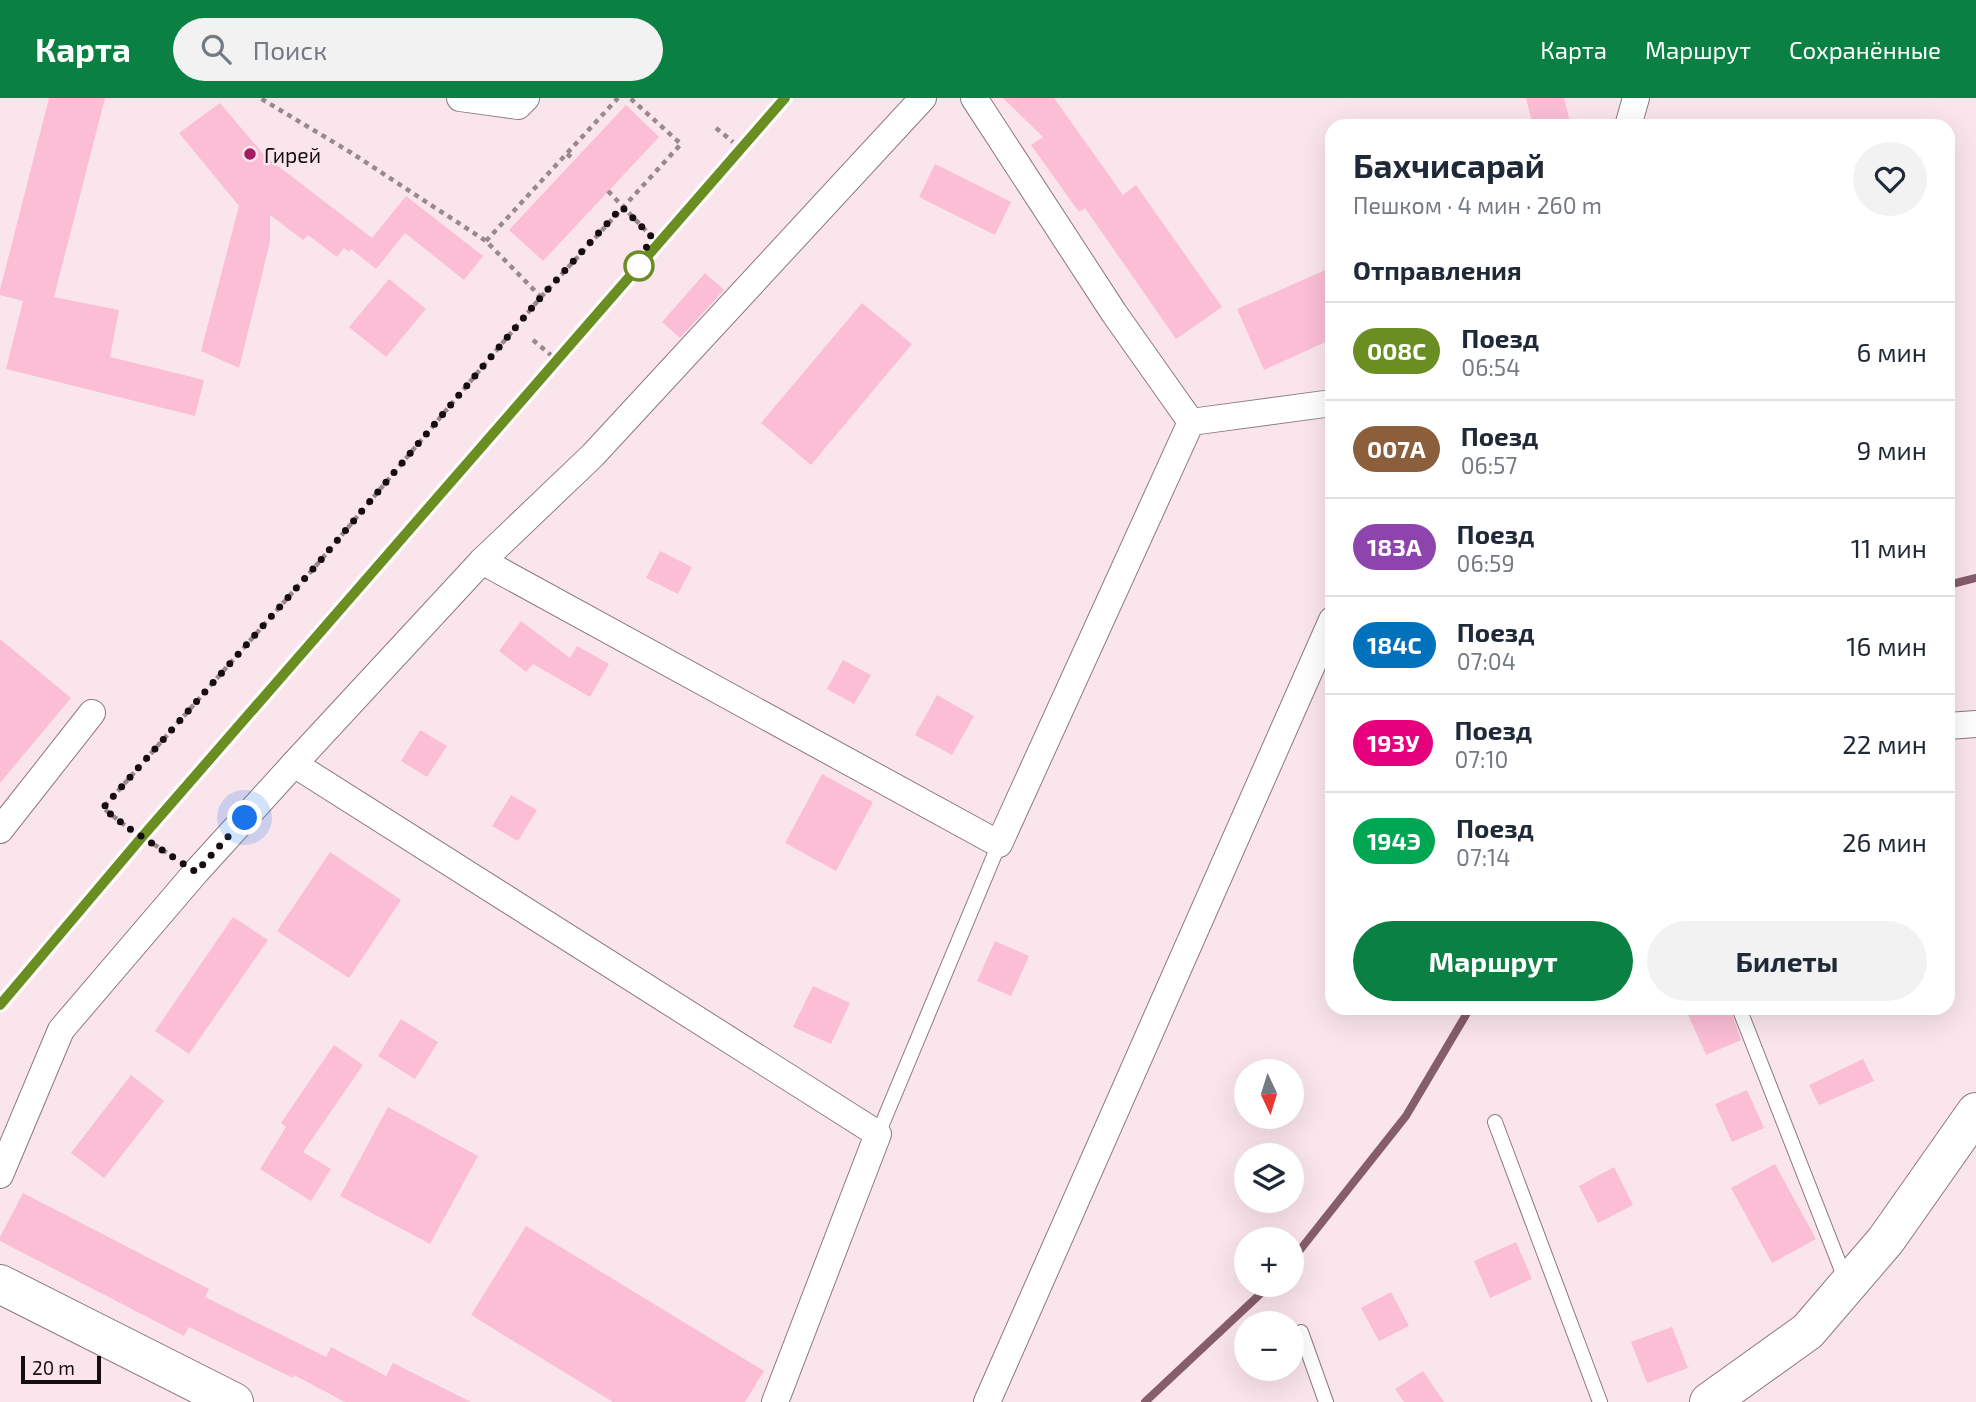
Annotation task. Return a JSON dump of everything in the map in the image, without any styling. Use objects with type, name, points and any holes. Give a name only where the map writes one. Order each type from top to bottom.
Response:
[{"type":"main road","points":[[1709,1402],[1808,1331],[1886,1240],[1976,1112]]},
{"type":"main road","points":[[0,1284],[234,1402]]},
{"type":"street","points":[[460,98],[518,106],[527,98]]},
{"type":"street","points":[[0,1175],[61,1030],[196,872],[482,561],[593,455],[923,98]]},
{"type":"street","points":[[974,98],[1114,313],[1191,422]]},
{"type":"street","points":[[1630,119],[1636,98]]},
{"type":"street","points":[[1191,422],[1325,404]]},
{"type":"street","points":[[482,561],[999,844],[1191,422]]},
{"type":"street","points":[[987,1402],[1325,636]]},
{"type":"street","points":[[0,830],[92,713]]},
{"type":"street","points":[[1955,726],[1976,724]]},
{"type":"street","points":[[294,764],[878,1134],[775,1402]]},
{"type":"lane","points":[[878,1134],[999,844]]},
{"type":"lane","points":[[1742,1015],[1847,1285]]},
{"type":"lane","points":[[1495,1122],[1600,1402]]},
{"type":"lane","points":[[1304,1340],[1326,1402]]},
{"type":"path","points":[[260,98],[350,152],[486,241],[541,297]]},
{"type":"path","points":[[486,241],[618,98]]},
{"type":"path","points":[[196,872],[103,808],[320,561],[541,297],[681,144],[630,98]]},
{"type":"path","points":[[716,128],[733,142]]},
{"type":"path","points":[[567,154],[575,160]]},
{"type":"path","points":[[608,191],[651,236]]},
{"type":"path","points":[[533,340],[552,356]]},
{"type":"building","points":[[49,98],[105,98],[54,297],[119,310],[110,357],[204,380],[195,416],[6,369],[23,301],[0,295],[0,290]]},
{"type":"building","points":[[1003,98],[1054,98],[1123,195],[1136,185],[1222,307],[1176,339],[1085,208],[1079,212],[1031,145],[1043,137]]},
{"type":"building","points":[[1526,98],[1564,98],[1569,119],[1531,119]]},
{"type":"building","points":[[220,103],[265,156],[372,238],[406,196],[483,256],[464,280],[405,233],[376,269],[351,249],[349,252],[344,248],[337,257],[308,235],[303,240],[270,215],[270,242],[239,368],[201,351],[239,206],[179,133]]},
{"type":"building","points":[[626,105],[659,137],[543,261],[509,230]]},
{"type":"building","points":[[935,164],[1011,202],[995,235],[919,197]]},
{"type":"building","points":[[1325,270],[1325,342],[1264,370],[1237,309]]},
{"type":"building","points":[[705,273],[724,290],[680,338],[662,322]]},
{"type":"building","points":[[389,279],[426,309],[386,357],[349,327]]},
{"type":"building","points":[[862,303],[912,344],[811,465],[761,423]]},
{"type":"building","points":[[660,551],[692,567],[678,594],[646,578]]},
{"type":"building","points":[[521,621],[570,658],[577,646],[609,664],[590,697],[533,664],[526,672],[499,651]]},
{"type":"building","points":[[0,639],[71,698],[0,783]]},
{"type":"building","points":[[843,660],[871,675],[854,704],[827,689]]},
{"type":"building","points":[[937,695],[974,716],[952,755],[915,735]]},
{"type":"building","points":[[420,730],[447,746],[427,777],[401,761]]},
{"type":"building","points":[[822,774],[873,802],[836,871],[785,843]]},
{"type":"building","points":[[511,795],[537,810],[518,841],[492,826]]},
{"type":"building","points":[[330,852],[401,900],[349,978],[277,931]]},
{"type":"building","points":[[233,917],[268,940],[189,1054],[155,1031]]},
{"type":"building","points":[[995,941],[1029,956],[1011,996],[977,981]]},
{"type":"building","points":[[813,986],[850,1003],[831,1044],[793,1027]]},
{"type":"building","points":[[1688,1015],[1732,1015],[1741,1040],[1706,1055]]},
{"type":"building","points":[[401,1019],[438,1042],[415,1079],[378,1056]]},
{"type":"building","points":[[334,1045],[363,1065],[303,1152],[331,1169],[311,1201],[260,1169],[286,1127],[281,1123]]},
{"type":"building","points":[[1863,1059],[1874,1081],[1819,1105],[1809,1085]]},
{"type":"building","points":[[131,1075],[164,1101],[104,1178],[71,1153]]},
{"type":"building","points":[[1747,1090],[1764,1128],[1732,1142],[1715,1104]]},
{"type":"building","points":[[388,1107],[478,1156],[430,1244],[340,1196]]},
{"type":"building","points":[[1775,1164],[1816,1239],[1772,1263],[1731,1188]]},
{"type":"building","points":[[1614,1167],[1633,1205],[1598,1223],[1579,1186]]},
{"type":"building","points":[[23,1193],[209,1289],[205,1297],[326,1357],[331,1347],[386,1376],[393,1363],[471,1402],[345,1402],[294,1375],[293,1378],[189,1327],[184,1336],[0,1241]]},
{"type":"building","points":[[526,1226],[764,1371],[745,1402],[613,1402],[471,1315]]},
{"type":"building","points":[[1516,1242],[1532,1279],[1490,1298],[1474,1261]]},
{"type":"building","points":[[1391,1292],[1409,1326],[1379,1341],[1361,1308]]},
{"type":"building","points":[[1672,1327],[1688,1368],[1647,1383],[1631,1342]]},
{"type":"building","points":[[1423,1371],[1444,1402],[1404,1402],[1395,1389]]},
{"type":"waterway","points":[[1955,583],[1976,578]]},
{"type":"waterway","points":[[1304,1245],[1406,1116],[1466,1015]]},
{"type":"waterway","points":[[1145,1402],[1257,1297]]},
{"type":"railway","points":[[0,1005],[142,837],[785,98]]},
{"type":"train","name":"008С","points":[[0,1005],[142,837],[785,98]]},
{"type":"place","name":"Гирей","points":[[250,154]]},
{"type":"route","points":[[245,818],[196,872],[103,808],[320,561],[541,297],[622,207],[651,236],[639,266]]}]
